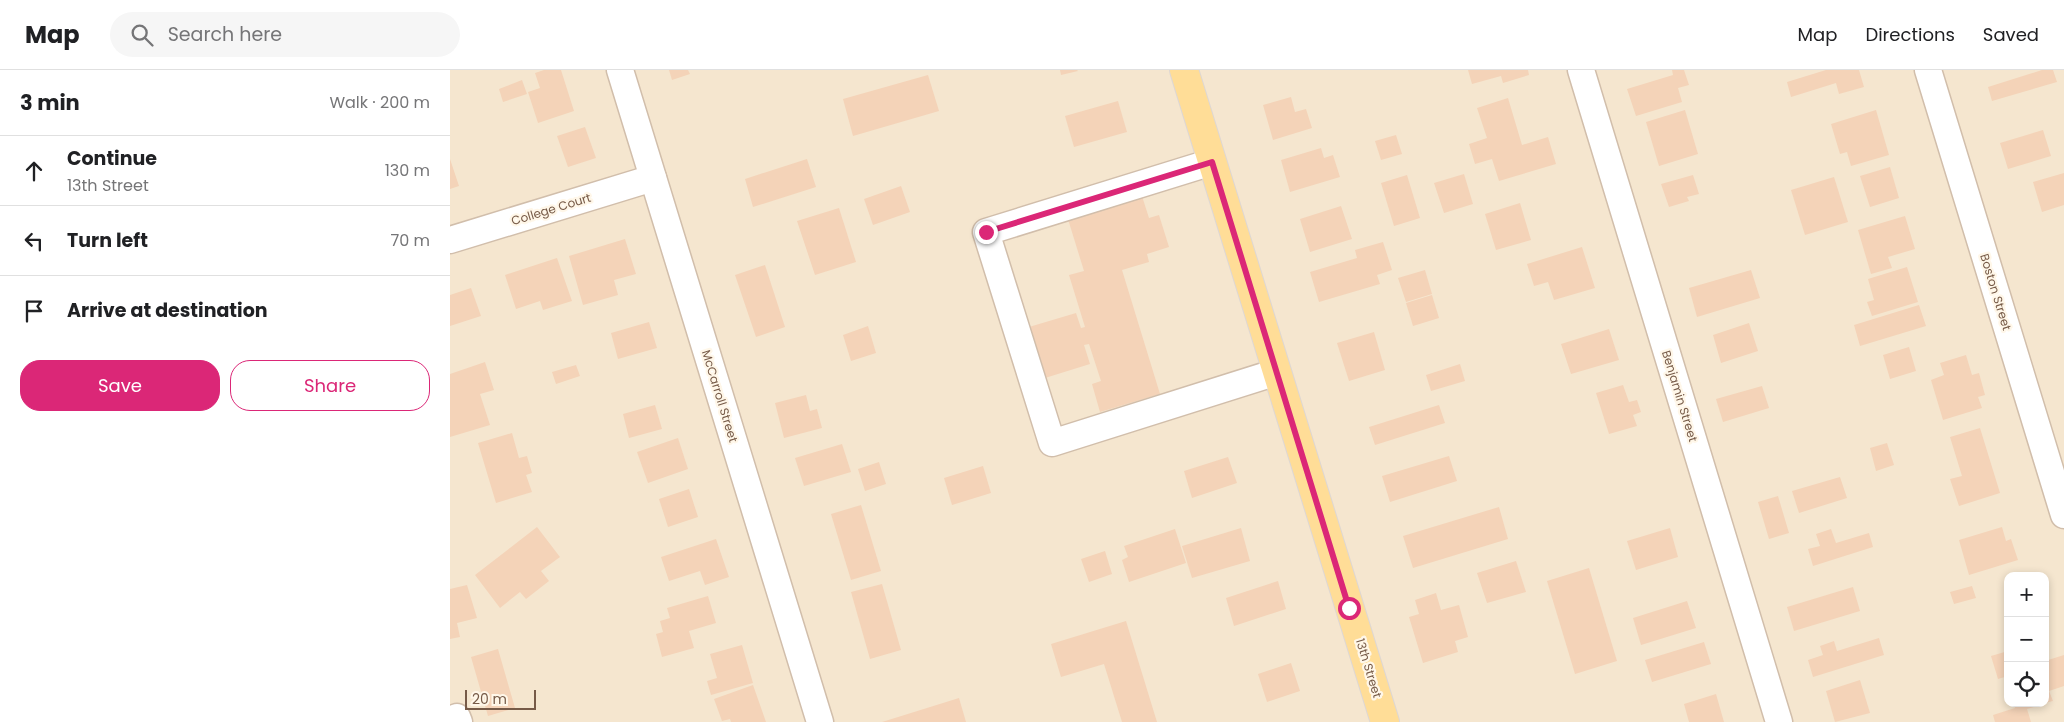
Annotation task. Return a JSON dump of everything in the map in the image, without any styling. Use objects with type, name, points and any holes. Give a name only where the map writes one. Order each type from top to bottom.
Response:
[{"type":"main road","name":"13th Street","points":[[1184,70],[1385,722]]},
{"type":"street","name":"McCarroll Street","points":[[620,70],[820,722]]},
{"type":"street","name":"Benjamin Street","points":[[1581,70],[1779,722]]},
{"type":"street","name":"Boston Street","points":[[1928,70],[2064,514]]},
{"type":"street","points":[[1212,162],[986,232],[1052,442],[1277,372]]},
{"type":"street","name":"College Court","points":[[450,240],[653,178]]},
{"type":"street","points":[[450,720],[457,717],[459,722]]},
{"type":"shaded area","points":[[450,70],[2064,70],[2064,722],[450,722]]},
{"type":"building","points":[[544,70],[561,70],[574,111],[538,123],[528,92],[540,88],[535,73]]},
{"type":"building","points":[[669,70],[688,70],[690,74],[672,80]]},
{"type":"building","points":[[1060,70],[1077,70],[1078,71],[1061,75]]},
{"type":"building","points":[[1468,70],[1528,70],[1529,75],[1503,83],[1501,76],[1472,84]]},
{"type":"building","points":[[1672,70],[1684,70],[1689,85],[1678,88],[1682,102],[1636,116],[1627,89],[1673,75]]},
{"type":"building","points":[[1826,70],[1859,70],[1864,87],[1839,94],[1836,83],[1791,97],[1787,82]]},
{"type":"building","points":[[2042,70],[2053,70],[2057,82],[1992,101],[1988,87]]},
{"type":"building","points":[[928,75],[939,111],[853,136],[843,99]]},
{"type":"building","points":[[522,80],[527,94],[503,102],[499,89]]},
{"type":"building","points":[[1291,97],[1295,112],[1306,109],[1312,128],[1273,140],[1263,105]]},
{"type":"building","points":[[1508,98],[1522,145],[1548,137],[1556,164],[1499,181],[1492,159],[1475,164],[1469,144],[1487,138],[1477,108]]},
{"type":"building","points":[[1118,101],[1127,132],[1074,147],[1065,116]]},
{"type":"building","points":[[1685,110],[1698,154],[1659,166],[1646,122]]},
{"type":"building","points":[[1876,110],[1889,155],[1851,166],[1847,152],[1840,154],[1831,124]]},
{"type":"building","points":[[585,127],[596,158],[568,167],[557,136]]},
{"type":"building","points":[[2043,130],[2051,156],[2008,169],[2000,143]]},
{"type":"building","points":[[1396,135],[1402,154],[1381,160],[1375,141]]},
{"type":"building","points":[[1321,148],[1324,158],[1333,155],[1340,177],[1290,192],[1281,160]]},
{"type":"building","points":[[450,159],[459,186],[450,189]]},
{"type":"building","points":[[807,159],[816,187],[753,207],[745,179]]},
{"type":"building","points":[[1890,167],[1899,198],[1870,207],[1860,176]]},
{"type":"building","points":[[2064,173],[2064,205],[2042,212],[2033,182]]},
{"type":"building","points":[[1464,174],[1473,204],[1444,213],[1434,183]]},
{"type":"building","points":[[1407,175],[1420,218],[1394,226],[1381,183]]},
{"type":"building","points":[[1693,175],[1699,194],[1687,197],[1689,201],[1669,207],[1661,184]]},
{"type":"building","points":[[1834,177],[1848,222],[1805,235],[1791,190]]},
{"type":"building","points":[[901,186],[910,212],[873,225],[864,199]]},
{"type":"building","points":[[1141,193],[1149,218],[1159,215],[1169,247],[1147,254],[1149,262],[1122,270],[1160,394],[1100,412],[1092,384],[1101,381],[1089,344],[1084,345],[1090,364],[1045,378],[1029,327],[1076,313],[1081,328],[1085,327],[1069,275],[1084,271],[1067,216]]},
{"type":"building","points":[[1520,203],[1531,240],[1496,250],[1485,214]]},
{"type":"building","points":[[1341,206],[1352,239],[1310,252],[1300,219]]},
{"type":"building","points":[[839,208],[856,262],[815,275],[797,221]]},
{"type":"building","points":[[1905,216],[1915,249],[1888,257],[1892,268],[1871,274],[1858,230]]},
{"type":"building","points":[[625,239],[636,274],[614,280],[618,295],[583,305],[569,256]]},
{"type":"building","points":[[1383,242],[1392,270],[1377,275],[1380,284],[1319,302],[1310,272],[1357,258],[1355,250]]},
{"type":"building","points":[[1582,247],[1595,288],[1554,300],[1548,282],[1534,286],[1527,264]]},
{"type":"building","points":[[557,258],[572,301],[543,310],[540,301],[516,309],[505,275]]},
{"type":"building","points":[[765,265],[785,327],[756,337],[735,275]]},
{"type":"building","points":[[1907,267],[1918,302],[1872,316],[1867,302],[1874,300],[1868,279]]},
{"type":"building","points":[[1425,270],[1432,294],[1406,302],[1398,278]]},
{"type":"building","points":[[1751,270],[1760,298],[1697,317],[1689,288]]},
{"type":"building","points":[[471,288],[481,316],[450,326],[450,295]]},
{"type":"building","points":[[1432,295],[1439,318],[1413,326],[1406,303]]},
{"type":"building","points":[[1919,305],[1926,326],[1860,346],[1854,325]]},
{"type":"building","points":[[649,322],[657,348],[618,359],[611,333]]},
{"type":"building","points":[[1749,323],[1758,351],[1721,363],[1713,335]]},
{"type":"building","points":[[868,326],[876,353],[851,361],[843,335]]},
{"type":"building","points":[[1609,329],[1619,360],[1571,374],[1561,344]]},
{"type":"building","points":[[1374,332],[1385,370],[1349,381],[1337,343]]},
{"type":"building","points":[[1909,347],[1916,371],[1890,379],[1883,355]]},
{"type":"building","points":[[1966,355],[1972,375],[1979,373],[1985,395],[1978,397],[1982,408],[1943,420],[1931,380],[1944,375],[1940,363]]},
{"type":"building","points":[[485,362],[494,390],[480,394],[490,425],[450,437],[450,374]]},
{"type":"building","points":[[1460,364],[1465,381],[1431,391],[1426,375]]},
{"type":"building","points":[[576,365],[580,376],[556,384],[552,372]]},
{"type":"building","points":[[1623,385],[1629,402],[1637,400],[1641,412],[1633,415],[1637,426],[1609,434],[1596,393]]},
{"type":"building","points":[[1762,386],[1769,408],[1723,422],[1716,399]]},
{"type":"building","points":[[806,395],[810,411],[817,409],[822,428],[784,438],[775,403]]},
{"type":"building","points":[[655,405],[662,429],[629,438],[623,414]]},
{"type":"building","points":[[1439,405],[1445,423],[1375,445],[1369,427]]},
{"type":"building","points":[[1980,428],[2000,493],[1959,506],[1950,479],[1962,476],[1950,437]]},
{"type":"building","points":[[512,433],[519,458],[527,456],[532,473],[526,475],[532,492],[496,503],[478,443]]},
{"type":"building","points":[[678,438],[688,469],[648,483],[637,452]]},
{"type":"building","points":[[1887,443],[1894,465],[1876,471],[1870,448]]},
{"type":"building","points":[[842,444],[851,472],[804,486],[795,458]]},
{"type":"building","points":[[1449,456],[1457,481],[1390,502],[1382,476]]},
{"type":"building","points":[[1228,457],[1237,483],[1192,498],[1184,471]]},
{"type":"building","points":[[879,462],[886,484],[865,491],[858,469]]},
{"type":"building","points":[[983,466],[991,493],[952,505],[944,478]]},
{"type":"building","points":[[1840,477],[1847,498],[1799,513],[1792,491]]},
{"type":"building","points":[[689,489],[698,517],[668,527],[659,499]]},
{"type":"building","points":[[1778,496],[1789,533],[1769,539],[1758,502]]},
{"type":"building","points":[[861,505],[881,571],[851,580],[831,514]]},
{"type":"building","points":[[1499,507],[1508,539],[1413,568],[1403,536]]},
{"type":"building","points":[[537,527],[560,557],[541,571],[549,581],[526,599],[520,592],[500,608],[475,575]]},
{"type":"building","points":[[2002,527],[2006,541],[2011,539],[2018,560],[1969,575],[1959,540]]},
{"type":"building","points":[[1241,528],[1250,561],[1192,578],[1182,546]]},
{"type":"building","points":[[1670,528],[1678,557],[1636,570],[1627,541]]},
{"type":"building","points":[[1175,529],[1186,563],[1129,582],[1122,560],[1128,557],[1124,546]]},
{"type":"building","points":[[1831,529],[1836,543],[1869,533],[1873,547],[1813,566],[1808,549],[1820,546],[1816,534]]},
{"type":"building","points":[[716,539],[729,577],[705,585],[700,571],[669,581],[661,557]]},
{"type":"building","points":[[1105,551],[1112,574],[1089,582],[1081,559]]},
{"type":"building","points":[[1516,561],[1526,592],[1487,603],[1477,573]]},
{"type":"building","points":[[1589,568],[1617,661],[1575,674],[1547,581]]},
{"type":"building","points":[[1278,581],[1286,609],[1234,626],[1226,598]]},
{"type":"building","points":[[882,584],[901,650],[870,659],[851,592]]},
{"type":"building","points":[[467,585],[477,618],[457,623],[460,637],[450,639],[450,589]]},
{"type":"building","points":[[1972,586],[1976,598],[1954,604],[1950,592]]},
{"type":"building","points":[[1853,587],[1860,611],[1794,631],[1787,607]]},
{"type":"building","points":[[1436,593],[1441,610],[1459,605],[1468,637],[1455,641],[1458,652],[1423,663],[1409,617],[1419,614],[1415,600]]},
{"type":"building","points":[[708,596],[716,623],[689,631],[694,648],[662,657],[656,634],[663,632],[660,621],[670,618],[667,608]]},
{"type":"building","points":[[1687,601],[1696,628],[1641,645],[1633,618]]},
{"type":"building","points":[[1126,621],[1157,722],[1122,722],[1104,664],[1061,677],[1051,644]]},
{"type":"building","points":[[1879,638],[1884,655],[1813,677],[1808,660],[1823,655],[1820,646],[1834,641],[1837,651]]},
{"type":"building","points":[[1704,642],[1711,664],[1652,682],[1645,660]]},
{"type":"building","points":[[742,645],[753,683],[711,695],[707,681],[717,678],[710,654]]},
{"type":"building","points":[[498,649],[515,708],[488,716],[471,657]]},
{"type":"building","points":[[2004,652],[2004,677],[1998,679],[1991,656]]},
{"type":"building","points":[[2064,655],[2064,686],[2049,691],[2049,662],[2049,660]]},
{"type":"building","points":[[1291,663],[1300,691],[1267,702],[1258,674]]},
{"type":"building","points":[[1860,680],[1870,713],[1835,722],[1826,691]]},
{"type":"building","points":[[753,685],[766,722],[731,722],[730,719],[722,721],[714,699]]},
{"type":"building","points":[[2049,691],[2053,701],[2049,702]]},
{"type":"building","points":[[1716,694],[1724,722],[1689,722],[1684,704]]},
{"type":"building","points":[[959,698],[966,722],[882,722]]},
{"type":"building","points":[[2034,707],[2027,709],[2031,722],[1995,722],[1993,715],[2015,708]]},
{"type":"route","points":[[986,232],[1212,162],[1349,608]]}]
